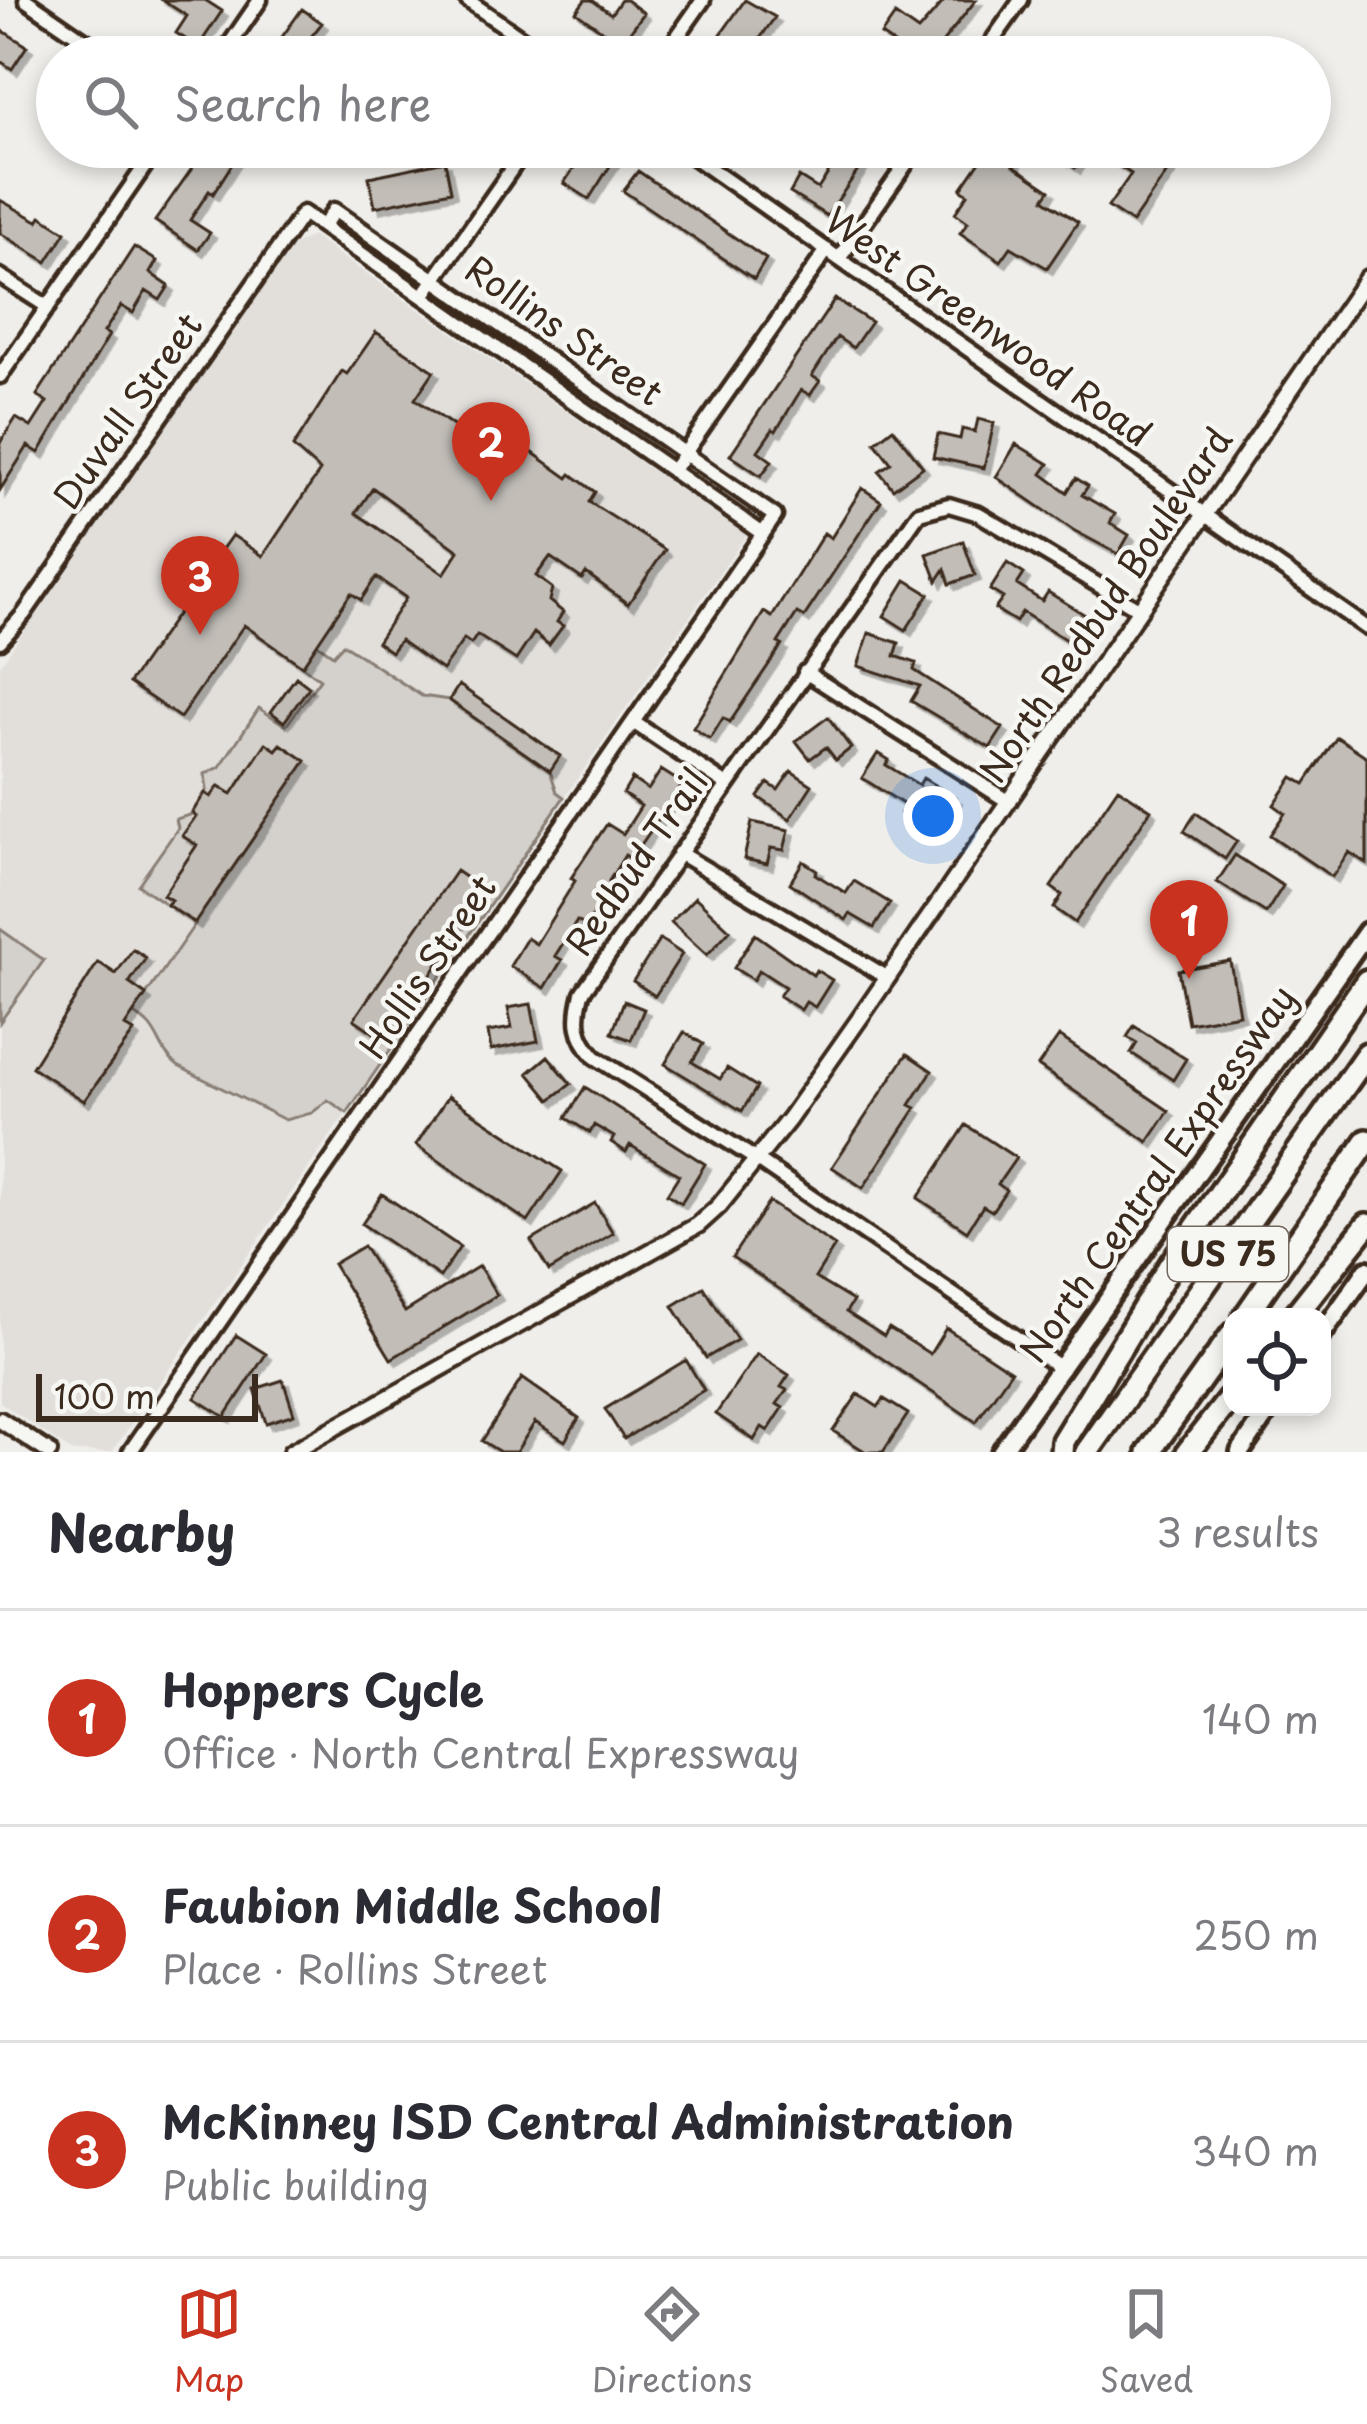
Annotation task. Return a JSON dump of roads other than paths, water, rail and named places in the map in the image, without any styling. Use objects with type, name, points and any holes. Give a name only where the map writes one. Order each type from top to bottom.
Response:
[{"type":"highway","points":[[1062,1452],[1063,1441],[1171,1264],[1367,980]]},
{"type":"highway","name":"US 75","points":[[1087,1452],[1367,1054]]},
{"type":"highway","name":"US 75","points":[[1251,1308],[1367,1142]]},
{"type":"highway","points":[[1301,1308],[1367,1225]]},
{"type":"highway","points":[[1149,1452],[1223,1348]]},
{"type":"highway","points":[[1188,1452],[1223,1407]]},
{"type":"main road","name":"North Central Expressway","points":[[1001,1452],[1367,932]]},
{"type":"main road","points":[[1331,1321],[1367,1270]]},
{"type":"main road","points":[[1240,1452],[1265,1416]]},
{"type":"street","points":[[26,0],[78,36]]},
{"type":"street","points":[[235,36],[260,0]]},
{"type":"street","points":[[467,0],[519,36]]},
{"type":"street","points":[[678,36],[703,0]]},
{"type":"street","points":[[996,36],[1021,0]]},
{"type":"street","points":[[0,376],[144,168]]},
{"type":"street","points":[[423,296],[513,168]]},
{"type":"street","name":"West Greenwood Road","points":[[709,168],[1367,628]]},
{"type":"street","points":[[673,470],[901,168]]},
{"type":"street","name":"Rollins Street","points":[[323,227],[334,210],[775,516]]},
{"type":"street","name":"Rollins Street","points":[[303,213],[763,534]]},
{"type":"street","name":"Duvall Street","points":[[2,634],[24,614],[303,213]]},
{"type":"street","points":[[0,276],[48,307]]},
{"type":"street","name":"North Redbud Boulevard","points":[[291,1452],[698,1225],[719,1206],[789,1119],[888,978],[1367,278]]},
{"type":"street","name":"Redbud Trail","points":[[1062,1370],[754,1158],[595,1057],[578,1034],[577,1020],[582,993],[908,524],[934,506],[949,505],[979,514],[1140,610]]},
{"type":"street","name":"Hollis Street","points":[[130,1452],[775,516]]},
{"type":"street","points":[[805,672],[1009,802]]},
{"type":"street","points":[[633,722],[727,785]]},
{"type":"street","points":[[679,853],[888,978]]},
{"type":"street","points":[[0,1420],[49,1452]]},
{"type":"place","name":"Faubion Middle School","points":[[491,501]]},
{"type":"place","name":"McKinney ISD Central Administration","points":[[200,635]]},
{"type":"place","name":"Hoppers Cycle","points":[[1189,979]]}]
